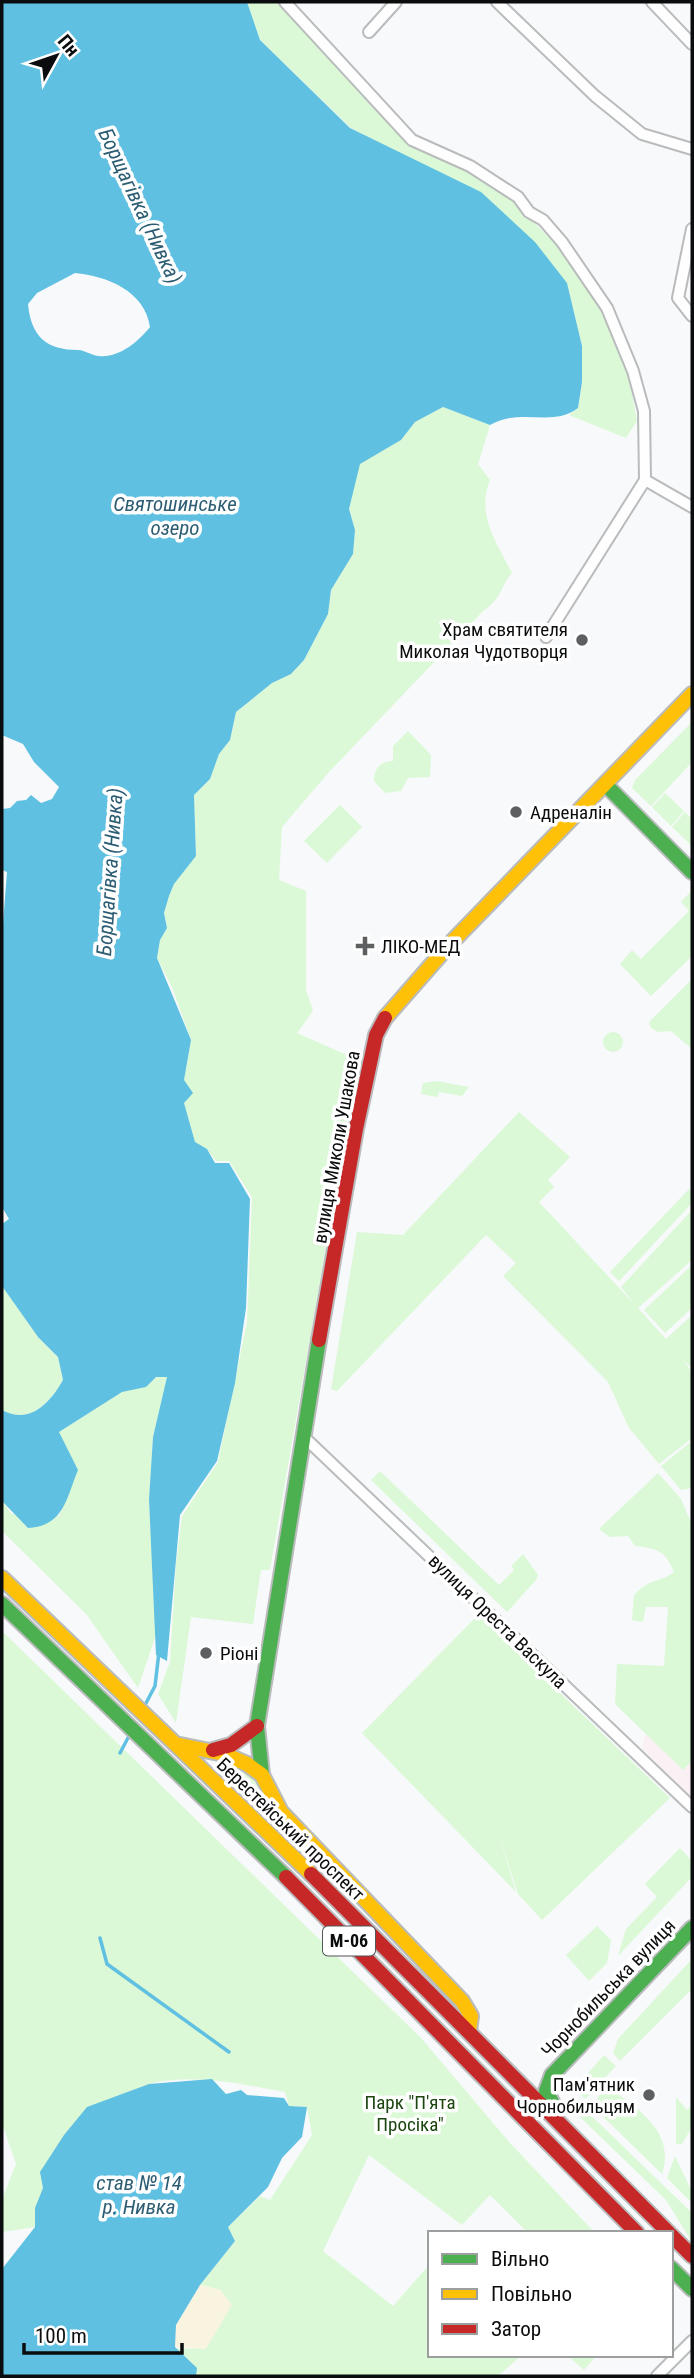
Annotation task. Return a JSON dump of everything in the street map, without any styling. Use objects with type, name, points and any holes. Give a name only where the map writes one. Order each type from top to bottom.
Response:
[{"type":"main road","name":"вулиця Миколи Ушакова","points":[[262,1775],[257,1726],[303,1436],[356,1129],[376,1035],[389,1010],[692,694]]},
{"type":"main road","points":[[606,783],[692,872]]},
{"type":"main road","name":"Берестейський проспект","points":[[2,1578],[336,1898],[667,2231]]},
{"type":"main road","name":"Берестейський проспект","points":[[2,1604],[459,2050],[635,2231]]},
{"type":"main road","points":[[205,1752],[230,1745],[257,1726]]},
{"type":"main road","points":[[174,1744],[224,1754],[262,1775],[281,1812],[462,2001],[471,2016],[469,2031]]},
{"type":"main road","name":"Чорнобильська вулиця","points":[[668,2231],[659,2217],[553,2107],[546,2091],[552,2075],[692,1928]]},
{"type":"main road","name":"Чорнобильська вулиця","points":[[504,2066],[530,2081],[552,2075]]},
{"type":"main road","name":"Берестейський проспект","points":[[673,2237],[692,2256]]},
{"type":"main road","points":[[673,2269],[692,2289]]},
{"type":"street","points":[[285,2],[412,140],[470,166],[518,197],[562,242],[607,308],[633,371],[644,411],[645,480],[545,637]]},
{"type":"street","points":[[369,32],[396,2]]},
{"type":"street","points":[[497,2],[595,96],[642,134],[692,149]]},
{"type":"street","points":[[652,2],[692,44]]},
{"type":"street","points":[[692,229],[678,298],[692,316]]},
{"type":"street","points":[[645,480],[692,507]]},
{"type":"street","name":"вулиця Ореста Васкула","points":[[303,1436],[692,1807]]},
{"type":"street","points":[[657,2376],[692,2341]]},
{"type":"shaded area","points":[[692,1688],[692,1797],[642,1748],[645,1736]]},
{"type":"green space","points":[[247,2],[281,2],[336,66],[411,144],[435,158],[456,164],[510,198],[559,248],[602,309],[628,372],[637,421],[626,438],[569,415],[578,408],[582,382],[582,346],[567,283],[412,161],[351,128],[260,40]]},
{"type":"green space","points":[[443,407],[490,425],[478,464],[490,480],[485,505],[490,528],[512,573],[498,597],[329,772],[282,827],[279,880],[306,891],[306,990],[313,1011],[297,1033],[358,1060],[270,1570],[261,1570],[253,1624],[191,1617],[176,1723],[158,1694],[170,1662],[182,1516],[218,1462],[247,1322],[252,1197],[229,1161],[216,1161],[207,1149],[195,1143],[184,1103],[187,1098],[184,1080],[191,1040],[172,987],[157,958],[160,940],[167,928],[164,913],[174,884],[196,856],[194,795],[210,779],[219,754],[230,740],[236,712],[272,683],[291,674],[304,660],[328,614],[331,590],[353,554],[355,530],[349,509],[359,464],[401,440],[415,422]]},
{"type":"green space","points":[[691,723],[692,762],[651,806],[632,788],[635,780]]},
{"type":"green space","points":[[408,731],[431,755],[430,777],[408,778],[401,791],[385,793],[374,781],[375,773],[381,764],[393,761],[393,746]]},
{"type":"green space","points":[[665,793],[684,811],[671,826],[652,807]]},
{"type":"green space","points":[[340,805],[362,827],[327,863],[304,841]]},
{"type":"green space","points":[[685,812],[692,819],[692,846],[672,827]]},
{"type":"green space","points":[[692,890],[692,956],[651,996],[620,964],[632,950],[641,959],[689,911],[681,902]]},
{"type":"green space","points":[[692,979],[692,1049],[671,1031],[658,1032],[651,1028],[649,1022]]},
{"type":"green space","points":[[609,1032],[617,1032],[623,1042],[617,1052],[609,1052],[603,1046],[603,1038]]},
{"type":"green space","points":[[437,1081],[469,1087],[462,1096],[439,1092],[437,1097],[421,1094],[423,1083]]},
{"type":"green space","points":[[519,1112],[570,1157],[548,1180],[554,1187],[539,1202],[635,1305],[621,1287],[692,1210],[692,1260],[638,1308],[666,1339],[692,1315],[692,1368],[683,1360],[692,1372],[692,1438],[659,1464],[629,1428],[608,1382],[503,1276],[516,1263],[486,1235],[337,1391],[331,1389],[357,1232],[403,1235]]},
{"type":"green space","points":[[690,1188],[692,1203],[619,1281],[610,1272]]},
{"type":"green space","points":[[692,1265],[692,1308],[665,1333],[644,1310]]},
{"type":"green space","points":[[2,1286],[38,1337],[58,1357],[63,1380],[45,1404],[21,1415],[2,1410]]},
{"type":"green space","points":[[156,1377],[167,1377],[153,1437],[149,1499],[157,1632],[138,1688],[86,1614],[2,1531],[2,1501],[12,1514],[59,1516],[68,1492],[59,1432],[122,1392],[145,1387]]},
{"type":"green space","points":[[692,1441],[692,1488],[681,1490],[661,1466]]},
{"type":"green space","points":[[380,1471],[499,1585],[514,1570],[511,1566],[523,1554],[538,1575],[536,1580],[507,1612],[371,1480]]},
{"type":"green space","points":[[658,1473],[681,1499],[692,1525],[692,1761],[683,1770],[615,1704],[617,1664],[664,1666],[668,1607],[646,1607],[643,1622],[632,1620],[634,1595],[646,1585],[674,1572],[664,1555],[659,1552],[635,1546],[628,1536],[610,1537],[599,1529]]},
{"type":"green space","points":[[478,1615],[670,1798],[542,1920],[518,1894],[498,1832],[516,1892],[362,1733]]},
{"type":"green space","name":"Парк \"П'ята Просіка\"","points":[[2,1631],[421,2038],[510,2143],[593,2231],[526,2231],[490,2195],[462,2225],[369,2155],[323,2251],[393,2306],[428,2266],[428,2357],[520,2357],[498,2376],[196,2376],[196,2368],[176,2349],[206,2348],[221,2290],[200,2285],[235,2241],[228,2227],[260,2196],[270,2200],[312,2135],[307,2107],[289,2106],[285,2092],[226,2082],[183,2079],[144,2086],[120,2099],[52,2179],[41,2196],[35,2227],[2,2232],[2,2199],[16,2164],[2,2123]]},
{"type":"green space","points":[[221,1762],[249,1774],[313,1858],[214,1764]]},
{"type":"green space","points":[[680,1848],[692,1861],[692,1877],[618,1956],[626,1929],[657,1897],[645,1884]]},
{"type":"green space","points":[[597,1926],[611,1940],[607,1963],[589,1981],[566,1955]]},
{"type":"green space","points":[[692,1959],[692,1989],[620,2061],[613,2053],[618,2039]]},
{"type":"green space","points":[[604,2055],[616,2066],[585,2099],[580,2094],[584,2078]]},
{"type":"green space","points":[[607,2087],[642,2113],[659,2134],[665,2159],[662,2174],[591,2105]]},
{"type":"green space","points":[[676,2097],[687,2110],[692,2105],[692,2127],[682,2144],[676,2144]]},
{"type":"green space","points":[[574,2099],[692,2213],[692,2242],[666,2200],[580,2117]]},
{"type":"green space","points":[[675,2156],[692,2192],[692,2203],[667,2178]]},
{"type":"green space","points":[[569,2357],[595,2357],[584,2370]]},
{"type":"sand","points":[[200,2285],[221,2290],[232,2305],[206,2349],[175,2347],[176,2325]]},
{"type":"water","name":"Святошинське озеро","points":[[2,2],[247,2],[260,40],[350,128],[481,192],[535,242],[567,283],[582,346],[582,382],[578,408],[568,414],[558,417],[513,418],[490,425],[443,407],[415,422],[401,440],[360,464],[349,509],[355,530],[353,554],[331,590],[328,614],[304,660],[291,674],[272,683],[236,712],[230,740],[219,754],[210,779],[194,795],[196,856],[174,884],[169,896],[164,913],[167,928],[160,940],[157,958],[191,1040],[184,1080],[193,1093],[184,1103],[195,1142],[207,1149],[215,1163],[229,1163],[250,1199],[246,1308],[235,1383],[217,1461],[180,1515],[167,1661],[156,1655],[149,1499],[153,1437],[167,1377],[156,1377],[146,1387],[122,1392],[59,1432],[78,1470],[62,1509],[49,1522],[28,1528],[2,1501],[2,1410],[12,1414],[30,1413],[45,1404],[63,1380],[58,1357],[38,1337],[2,1286],[2,1224],[9,1219],[2,1207],[2,937],[7,872],[2,870],[2,809],[10,808],[17,801],[26,800],[31,795],[41,803],[52,799],[59,787],[34,762],[23,744],[2,735]],"holes":[[[75,273],[123,288],[133,295],[147,314],[150,327],[121,352],[96,356],[81,350],[58,347],[42,339],[33,325],[28,304],[37,293]]]},
{"type":"water","name":"став № 14 р. Нивка","points":[[212,2079],[226,2094],[241,2090],[247,2095],[284,2098],[289,2106],[307,2107],[302,2137],[282,2158],[268,2187],[228,2227],[235,2241],[200,2285],[176,2325],[175,2347],[197,2368],[196,2376],[2,2376],[2,2269],[35,2227],[35,2208],[43,2188],[40,2172],[64,2135],[87,2107],[149,2084]]},
{"type":"waterway","name":"Борщагівка (Нивка)","points":[[145,1705],[155,1686],[159,1652]]},
{"type":"waterway","name":"Борщагівка (Нивка)","points":[[120,1753],[129,1736]]},
{"type":"waterway","name":"Борщагівка (Нивка)","points":[[100,1938],[107,1964],[229,2052]]},
{"type":"traffic: fast","points":[[605,784],[692,872]]},
{"type":"traffic: fast","points":[[262,1775],[257,1726],[319,1340]]},
{"type":"traffic: fast","points":[[2,1604],[286,1877]]},
{"type":"traffic: fast","points":[[557,2111],[546,2091],[552,2075],[692,1928]]},
{"type":"traffic: fast","points":[[673,2270],[692,2289]]},
{"type":"traffic: slow","points":[[385,1018],[448,946],[692,694]]},
{"type":"traffic: slow","points":[[2,1578],[311,1874]]},
{"type":"traffic: slow","points":[[175,1744],[224,1754],[247,1764],[262,1775],[281,1812],[462,2001],[471,2016],[469,2031]]},
{"type":"traffic: jam","points":[[319,1340],[356,1129],[376,1035],[385,1018]]},
{"type":"traffic: jam","points":[[213,1750],[231,1745],[257,1726]]},
{"type":"traffic: jam","points":[[311,1874],[667,2231]]},
{"type":"traffic: jam","points":[[286,1877],[635,2231]]},
{"type":"traffic: jam","points":[[673,2237],[692,2256]]},
{"type":"place","name":"Храм святителя Миколая Чудотворця","points":[[582,640]]},
{"type":"place","name":"Адреналін","points":[[516,812]]},
{"type":"place","name":"ЛІКО-МЕД","points":[[365,946]]},
{"type":"place","name":"Ріоні","points":[[206,1653]]},
{"type":"place","name":"Пам'ятник Чорнобильцям","points":[[649,2095]]}]
